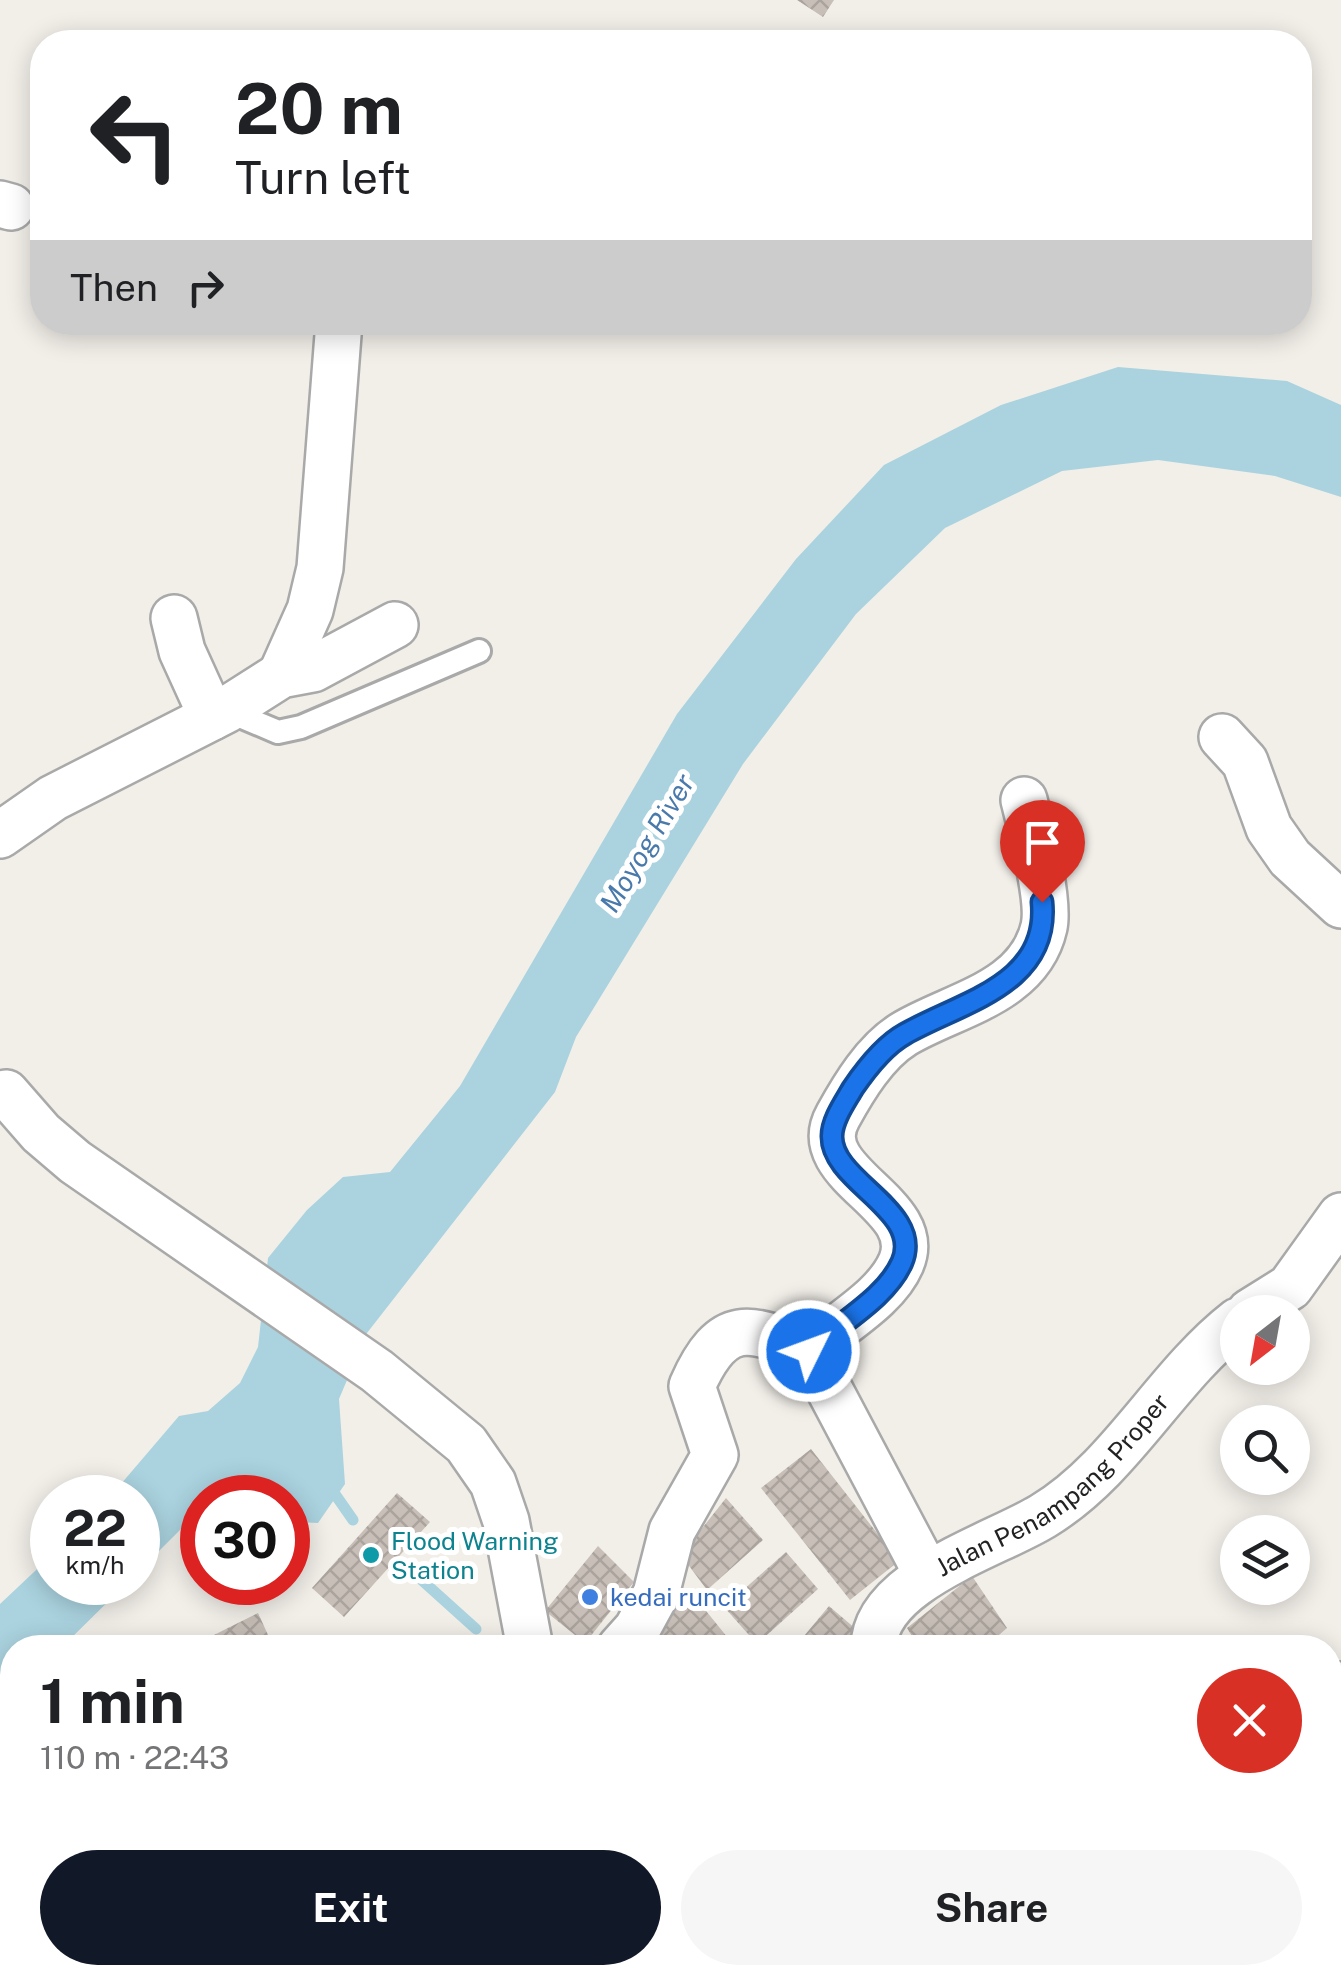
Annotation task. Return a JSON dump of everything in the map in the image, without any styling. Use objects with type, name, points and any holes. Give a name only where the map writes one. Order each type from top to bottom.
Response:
[{"type":"street","points":[[280,675],[310,610],[320,568],[338,335]]},
{"type":"street","points":[[174,618],[187,664],[219,713]]},
{"type":"street","points":[[0,835],[52,798],[219,713],[280,675],[313,669],[395,626]]},
{"type":"street","points":[[1222,737],[1244,762],[1269,828],[1290,858],[1341,905]]},
{"type":"street","points":[[809,1351],[891,1280],[903,1260],[905,1239],[898,1222],[837,1155],[831,1140],[840,1111],[854,1087],[904,1034],[993,993],[1032,951],[1044,926],[1024,800]]},
{"type":"street","points":[[6,1093],[41,1133],[76,1162],[378,1371],[466,1444],[493,1482],[506,1521],[528,1635]]},
{"type":"street","points":[[1277,1295],[1326,1264],[1341,1216]]},
{"type":"street","points":[[632,1635],[656,1594],[672,1531],[715,1455],[692,1386],[702,1363],[739,1330],[752,1329],[809,1351],[927,1574]]},
{"type":"street","name":"Jalan Penampang Proper","points":[[879,1635],[886,1614],[927,1574],[1007,1538],[1060,1506],[1112,1459],[1153,1404],[1220,1335]]},
{"type":"lane","points":[[219,713],[278,732],[290,730],[479,651]]},
{"type":"water","name":"Moyog River","points":[[1118,367],[1287,381],[1341,405],[1341,497],[1275,476],[1158,460],[1062,471],[945,528],[856,614],[743,764],[576,1037],[555,1092],[367,1333],[339,1399],[345,1484],[318,1523],[310,1523],[310,1475],[180,1475],[180,1530],[160,1550],[160,1475],[129,1475],[179,1416],[208,1411],[240,1383],[258,1347],[268,1258],[307,1210],[343,1177],[390,1172],[460,1086],[677,714],[796,559],[884,465],[1001,405]]},
{"type":"water","points":[[30,1576],[30,1605],[105,1605],[74,1635],[0,1635],[0,1604]]},
{"type":"building","points":[[797,0],[834,0],[823,17]]},
{"type":"building","points":[[811,1449],[899,1561],[850,1600],[761,1488]]},
{"type":"building","name":"Flood Warning Station","points":[[397,1493],[430,1522],[344,1617],[312,1588]]},
{"type":"building","points":[[726,1498],[763,1540],[707,1590],[681,1555]]},
{"type":"building","name":"kedai runcit","points":[[598,1546],[634,1582],[591,1635],[575,1635],[545,1611]]},
{"type":"building","points":[[786,1552],[818,1589],[767,1635],[749,1635],[724,1607]]},
{"type":"building","points":[[972,1576],[1007,1628],[999,1635],[911,1635],[907,1628]]},
{"type":"building","points":[[690,1591],[726,1635],[648,1635]]},
{"type":"building","points":[[829,1606],[857,1630],[853,1635],[805,1635]]},
{"type":"building","points":[[258,1613],[268,1635],[214,1635]]},
{"type":"waterway","points":[[330,1487],[353,1520]]},
{"type":"waterway","points":[[405,1565],[476,1629]]},
{"type":"place","name":"Flood Warning Station","points":[[371,1555]]},
{"type":"place","name":"kedai runcit","points":[[590,1597]]},
{"type":"route","points":[[809,1351],[891,1280],[903,1260],[905,1239],[898,1222],[837,1155],[831,1140],[834,1124],[854,1087],[886,1049],[904,1034],[993,993],[1016,971],[1032,951],[1044,926],[1042,902]]}]
